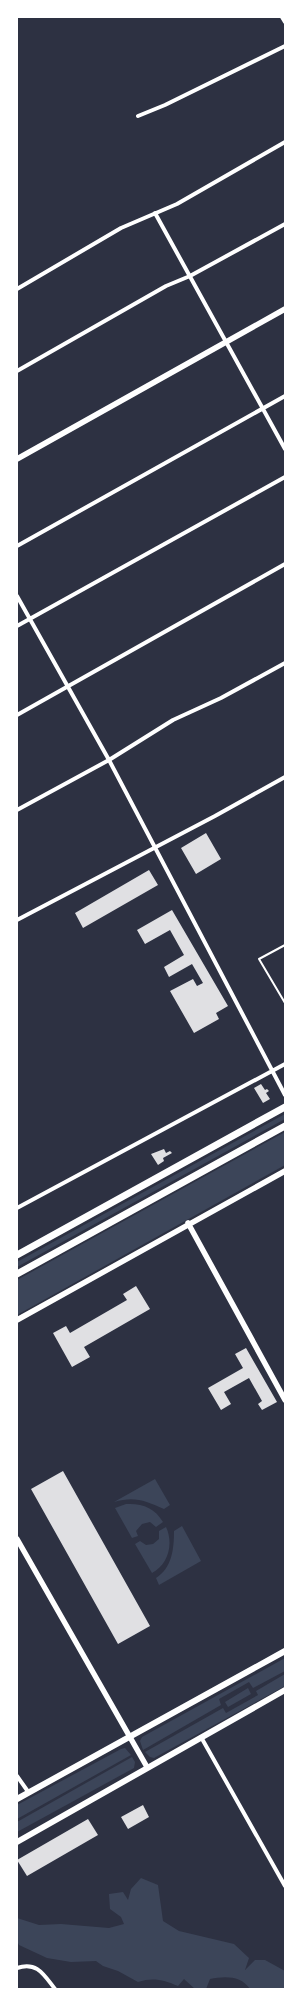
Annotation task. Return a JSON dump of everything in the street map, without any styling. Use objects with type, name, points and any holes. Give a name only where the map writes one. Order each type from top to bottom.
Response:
[{"type":"highway","points":[[17,1255],[285,1107]]},
{"type":"highway","points":[[17,1274],[285,1126]]},
{"type":"main road","points":[[17,1799],[128,1736],[285,1651]]},
{"type":"main road","points":[[17,1842],[91,1802],[147,1767],[285,1690]]},
{"type":"street","points":[[282,17],[285,22]]},
{"type":"street","points":[[138,116],[165,105],[285,46]]},
{"type":"street","points":[[17,289],[121,228],[176,204],[285,142]]},
{"type":"street","points":[[155,213],[285,449]]},
{"type":"street","points":[[17,371],[166,286],[190,276],[285,224]]},
{"type":"street","points":[[17,459],[285,309]]},
{"type":"street","points":[[17,546],[285,396]]},
{"type":"street","points":[[17,626],[285,477]]},
{"type":"street","points":[[17,715],[285,564]]},
{"type":"street","points":[[17,596],[109,760],[285,1095]]},
{"type":"street","points":[[17,810],[109,760],[173,720],[221,698],[285,663]]},
{"type":"street","points":[[17,920],[155,848],[285,777]]},
{"type":"street","points":[[17,1208],[285,1064]]},
{"type":"street","points":[[17,1320],[188,1223],[285,1171]]},
{"type":"street","points":[[188,1223],[285,1400]]},
{"type":"street","points":[[17,1539],[147,1767]]},
{"type":"street","points":[[201,1737],[285,1886]]},
{"type":"street","points":[[17,1776],[29,1793]]},
{"type":"street","points":[[18,1968],[30,1965],[38,1968],[55,1989]]},
{"type":"lane","points":[[285,945],[259,959],[285,1003]]},
{"type":"shaded area","points":[[285,1114],[285,1119],[17,1267],[17,1262]]},
{"type":"shaded area","points":[[285,1132],[285,1165],[17,1315],[17,1280]]},
{"type":"shaded area","points":[[155,1479],[170,1505],[164,1509],[134,1499],[114,1502]]},
{"type":"shaded area","points":[[126,1504],[137,1504],[148,1507],[160,1517],[163,1522],[156,1527],[150,1522],[142,1524],[136,1531],[138,1536],[132,1538],[115,1508]]},
{"type":"shaded area","points":[[182,1526],[201,1561],[159,1585],[156,1578],[166,1569],[171,1558],[173,1551],[174,1531]]},
{"type":"shaded area","points":[[166,1527],[169,1540],[168,1553],[162,1565],[152,1573],[135,1544],[140,1541],[146,1545],[153,1544],[159,1539],[159,1531]]},
{"type":"shaded area","points":[[285,1658],[285,1671],[253,1688],[249,1682],[219,1699],[221,1705],[143,1750],[140,1741],[142,1737]]},
{"type":"shaded area","points":[[285,1674],[285,1686],[154,1758],[150,1757],[145,1752],[223,1708],[226,1713],[258,1695],[256,1691]]},
{"type":"shaded area","points":[[248,1688],[251,1694],[228,1707],[225,1702]]},
{"type":"shaded area","points":[[125,1748],[131,1755],[17,1819],[17,1805]]},
{"type":"shaded area","points":[[132,1757],[135,1762],[134,1768],[17,1832],[17,1822]]},
{"type":"shaded area","points":[[141,1878],[158,1885],[163,1921],[179,1931],[234,1944],[249,1958],[245,1970],[255,1960],[265,1960],[285,1971],[285,1989],[250,1989],[242,1981],[226,1977],[210,1979],[206,1989],[195,1989],[184,1979],[178,1986],[158,1980],[143,1980],[138,1982],[118,1971],[103,1966],[96,1961],[71,1962],[47,1958],[19,1945],[17,1941],[17,1918],[39,1925],[61,1924],[109,1928],[124,1924],[121,1917],[110,1909],[109,1894],[123,1892],[128,1900],[131,1889]]},
{"type":"building","points":[[206,833],[221,859],[196,874],[181,848]]},
{"type":"building","points":[[149,870],[158,885],[83,928],[75,913]]},
{"type":"building","points":[[172,910],[228,1006],[216,1013],[219,1019],[194,1033],[170,991],[193,979],[197,986],[203,983],[192,964],[169,977],[164,967],[184,955],[170,930],[145,944],[137,930]]},
{"type":"building","points":[[261,1084],[265,1090],[267,1089],[269,1091],[266,1093],[270,1099],[263,1103],[254,1088]]},
{"type":"building","points":[[164,1149],[166,1153],[170,1151],[172,1153],[163,1158],[164,1161],[158,1165],[151,1154]]},
{"type":"building","points":[[136,1286],[150,1309],[84,1347],[90,1357],[72,1367],[53,1333],[66,1326],[70,1333],[127,1300],[123,1294]]},
{"type":"building","points":[[246,1348],[277,1402],[262,1410],[258,1404],[262,1401],[249,1378],[224,1392],[231,1404],[221,1410],[208,1388],[243,1368],[235,1354]]},
{"type":"building","points":[[63,1471],[150,1626],[118,1644],[31,1489]]},
{"type":"building","points":[[143,1805],[149,1817],[128,1829],[121,1817]]},
{"type":"building","points":[[88,1819],[98,1835],[27,1876],[17,1860]]}]
